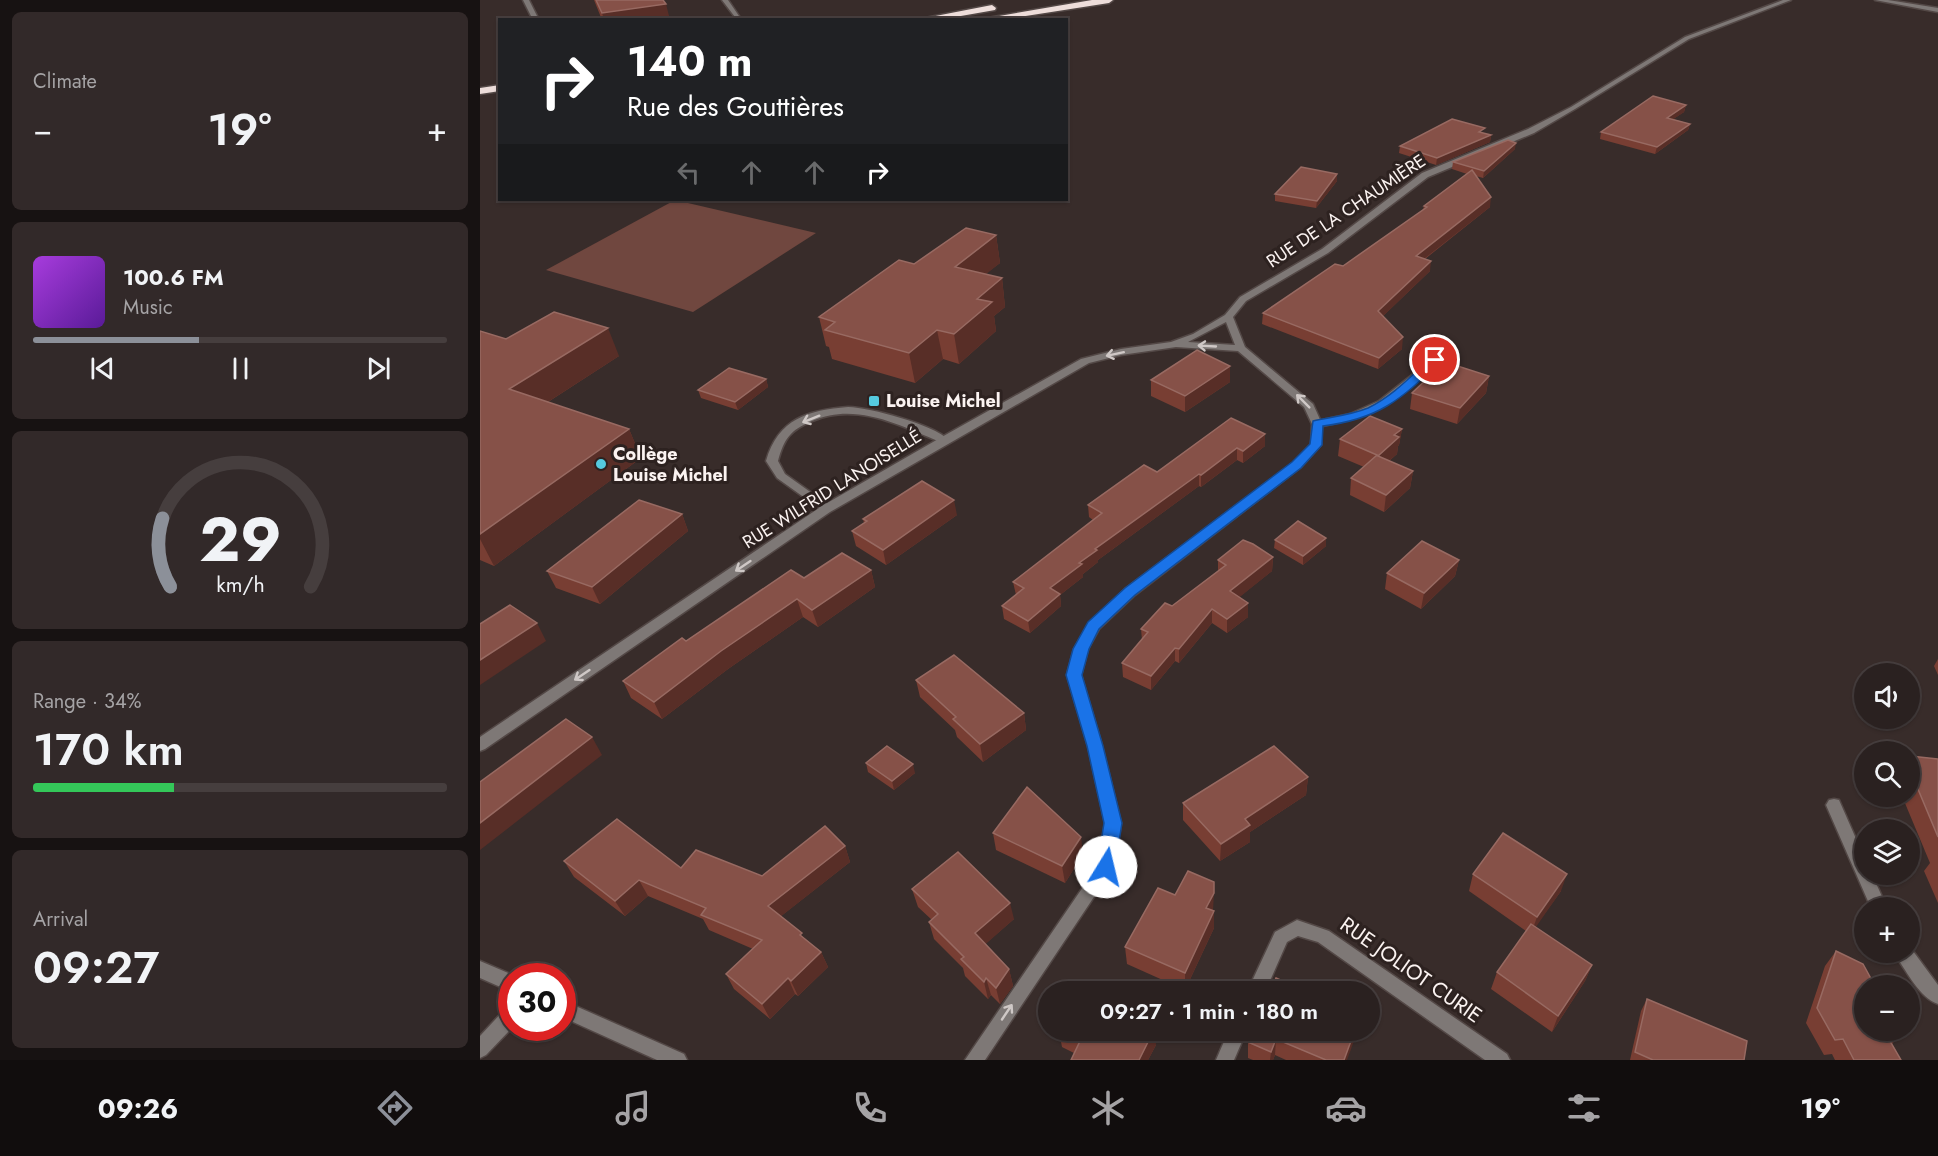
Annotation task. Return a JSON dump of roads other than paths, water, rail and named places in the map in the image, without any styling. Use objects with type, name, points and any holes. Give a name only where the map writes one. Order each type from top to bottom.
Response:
[{"type":"highway","points":[[932,18],[1048,0]]},
{"type":"highway","points":[[993,18],[1109,0]]},
{"type":"highway","points":[[480,91],[498,88]]},
{"type":"street","points":[[526,0],[535,18]]},
{"type":"street","points":[[724,0],[739,18]]},
{"type":"street","name":"RUE DE LA CHAUMIÈRE","points":[[1228,317],[1244,299],[1325,251],[1425,176],[1531,131],[1681,43],[1696,40],[1727,24],[1788,0]]},
{"type":"street","points":[[1878,0],[1938,10]]},
{"type":"street","points":[[974,1060],[1106,867],[1113,823],[1095,746],[1074,675],[1081,649],[1094,626],[1130,592],[1297,465],[1316,445],[1317,424],[1309,406],[1240,348],[1228,317]]},
{"type":"street","name":"RUE WILFRID LANOISELLÉ","points":[[480,745],[826,509],[944,440],[1085,361],[1121,352],[1173,345],[1196,336],[1228,317]]},
{"type":"street","points":[[1173,345],[1240,348]]},
{"type":"street","points":[[1317,424],[1338,421],[1372,410],[1398,395],[1435,360]]},
{"type":"street","points":[[826,509],[781,476],[772,460],[783,434],[795,426],[814,417],[840,411],[868,412],[901,422],[944,440]]},
{"type":"street","points":[[1834,805],[1874,897]]},
{"type":"street","name":"RUE JOLIOT CURIE","points":[[1261,981],[1281,937],[1297,928],[1323,936],[1501,1060]]},
{"type":"street","points":[[1911,963],[1929,988],[1938,996]]},
{"type":"street","points":[[480,969],[498,977]]},
{"type":"street","points":[[576,1014],[678,1060]]},
{"type":"street","points":[[480,1049],[498,1029]]},
{"type":"street","points":[[1225,1060],[1233,1041]]},
{"type":"place","name":"Louise Michel","points":[[874,401]]},
{"type":"place","name":"Collège Louise Michel","points":[[601,464]]}]
